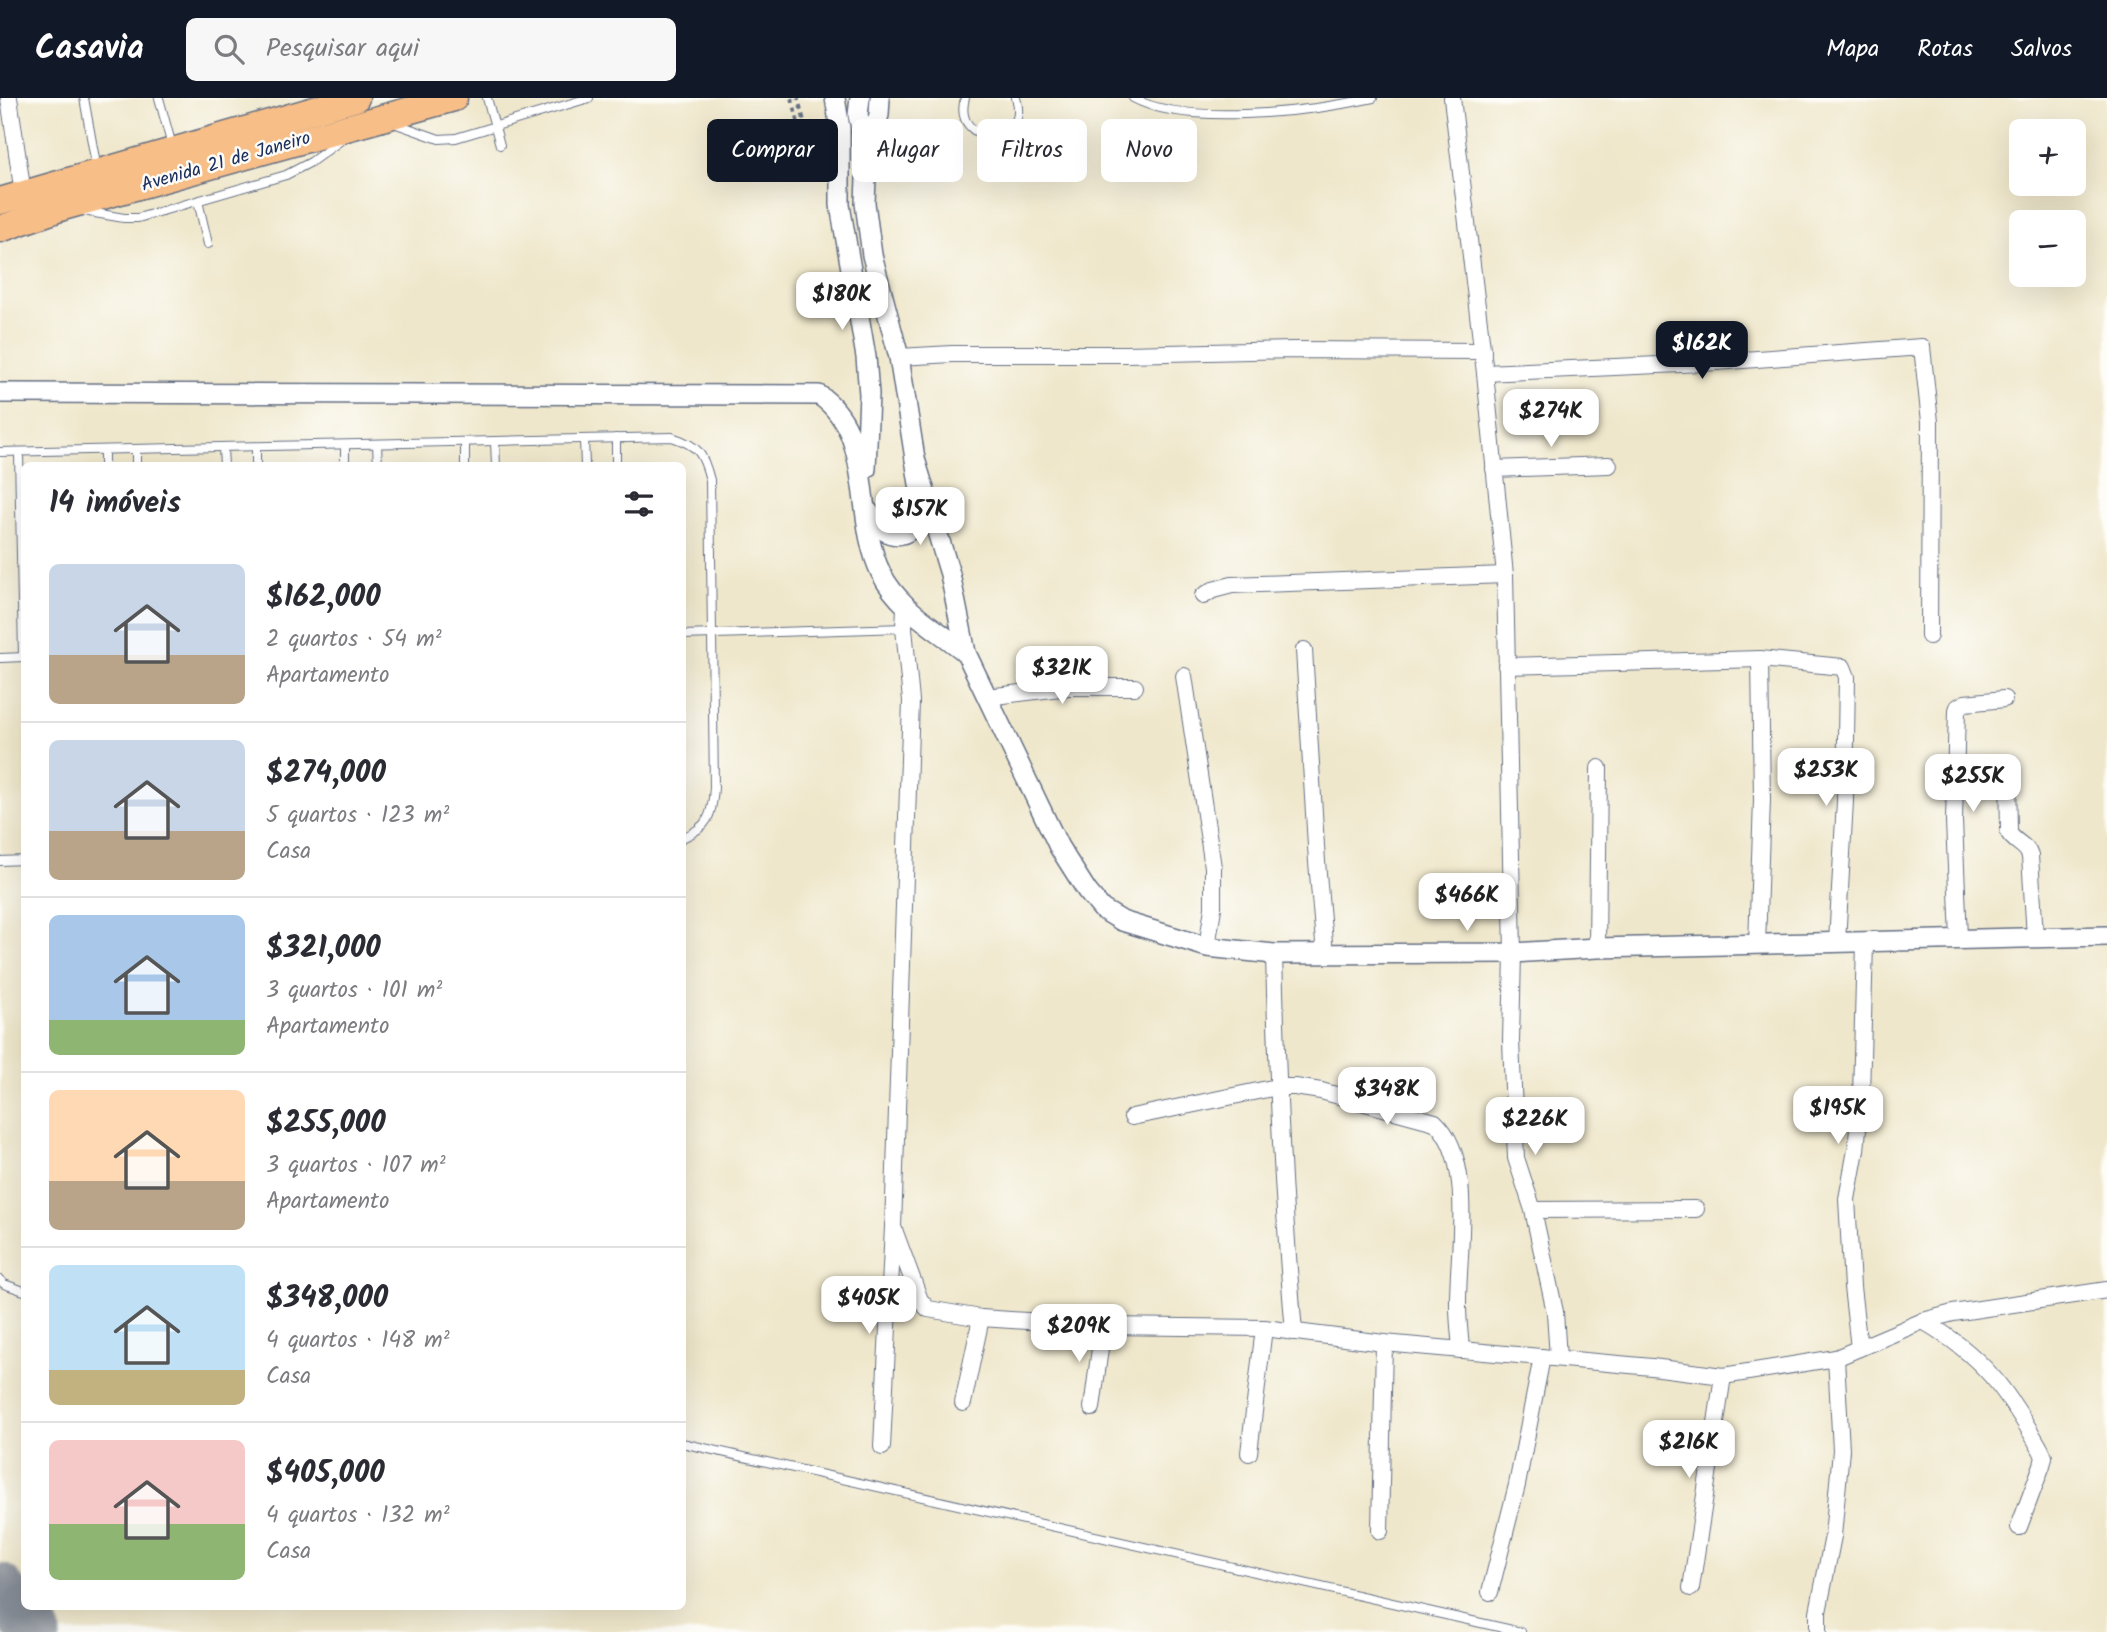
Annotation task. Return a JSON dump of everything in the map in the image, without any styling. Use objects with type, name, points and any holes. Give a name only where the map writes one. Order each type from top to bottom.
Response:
[{"type":"main road","name":"Avenida 21 de Janeiro","points":[[12,198],[356,98]]},
{"type":"main road","name":"Avenida 21 de Janeiro","points":[[0,229],[63,207],[454,98]]},
{"type":"street","points":[[9,98],[12,198]]},
{"type":"street","points":[[835,98],[840,128],[840,205],[860,314],[868,382],[864,499],[874,521],[882,531],[892,535],[905,533],[915,526],[920,517],[922,503],[899,357],[872,254],[865,203],[866,182]]},
{"type":"street","points":[[859,119],[860,98]]},
{"type":"street","points":[[878,119],[880,98]]},
{"type":"street","points":[[1452,98],[1483,351],[1505,575],[1513,953],[1513,1129],[1516,1158],[1533,1210],[1555,1312],[1550,1357],[1490,1592]]},
{"type":"street","points":[[1485,373],[1702,363],[1922,347],[1930,422],[1929,636]]},
{"type":"street","points":[[899,357],[1293,350],[1483,351]]},
{"type":"street","points":[[0,393],[819,394],[832,404],[853,437],[880,571],[890,590],[905,608],[966,653]]},
{"type":"street","points":[[915,458],[950,574],[966,653],[1059,847],[1102,909],[1122,920],[1207,947],[1274,954],[1513,953],[1597,948],[2107,936]]},
{"type":"street","points":[[1494,470],[1609,465]]},
{"type":"street","points":[[1203,596],[1232,585],[1505,575]]},
{"type":"street","points":[[882,1447],[893,1227],[911,701],[904,628],[905,608]]},
{"type":"street","points":[[1304,650],[1325,954]]},
{"type":"street","points":[[1506,666],[1760,659],[1839,666],[1846,671],[1845,801],[1837,942]]},
{"type":"street","points":[[1757,945],[1762,800],[1760,659]]},
{"type":"street","points":[[1184,676],[1213,867],[1213,908],[1207,947]]},
{"type":"street","points":[[988,696],[1068,687],[1135,687]]},
{"type":"street","points":[[1959,938],[1954,821],[1957,710],[1965,703],[2004,699]]},
{"type":"street","points":[[1597,948],[1599,768]]},
{"type":"street","points":[[2008,770],[2009,833],[2028,850],[2030,856],[2035,937]]},
{"type":"street","points":[[1859,1348],[1847,1199],[1856,1150],[1861,1097],[1865,942]]},
{"type":"street","points":[[1274,954],[1283,1203],[1294,1332]]},
{"type":"street","points":[[1132,1117],[1277,1087],[1296,1087],[1321,1091],[1435,1122],[1442,1129],[1453,1150],[1461,1198],[1458,1306],[1461,1350]]},
{"type":"street","points":[[1533,1210],[1696,1209]]},
{"type":"street","points":[[893,1227],[925,1307],[981,1318],[1103,1326],[1264,1328],[1384,1343],[1550,1357],[1723,1376],[1836,1358],[1923,1321],[1953,1313],[2107,1290]]},
{"type":"street","points":[[963,1403],[981,1318]]},
{"type":"street","points":[[1923,1321],[1945,1334],[1987,1369],[2004,1388],[2044,1457],[2019,1527]]},
{"type":"street","points":[[1092,1408],[1103,1326]]},
{"type":"street","points":[[1249,1453],[1264,1328]]},
{"type":"street","points":[[1380,1531],[1384,1343]]},
{"type":"street","points":[[1818,1632],[1818,1612],[1833,1536],[1841,1450],[1836,1358]]},
{"type":"street","points":[[1691,1588],[1723,1376]]},
{"type":"lane","points":[[84,98],[97,173]]},
{"type":"lane","points":[[159,98],[174,151]]},
{"type":"lane","points":[[487,98],[500,145]]},
{"type":"lane","points":[[63,207],[130,219],[286,175],[311,162],[372,121],[439,139],[456,138],[589,98]]},
{"type":"lane","points":[[965,98],[963,110],[970,127],[978,133],[995,136],[1003,134],[1015,121],[1018,113],[1016,98]]},
{"type":"lane","points":[[1133,98],[1168,111],[1201,113],[1288,111],[1373,98]]},
{"type":"lane","points":[[198,201],[208,244]]},
{"type":"lane","points":[[0,452],[672,437],[692,444],[704,458],[710,480],[712,808],[700,830],[686,836]]},
{"type":"lane","points":[[616,438],[616,462]]},
{"type":"lane","points":[[584,439],[585,462]]},
{"type":"lane","points":[[495,441],[496,462]]},
{"type":"lane","points":[[465,442],[465,462]]},
{"type":"lane","points":[[377,444],[378,462]]},
{"type":"lane","points":[[345,445],[345,462]]},
{"type":"lane","points":[[256,447],[256,462]]},
{"type":"lane","points":[[223,448],[224,462]]},
{"type":"lane","points":[[136,450],[136,462]]},
{"type":"lane","points":[[104,451],[104,462]]},
{"type":"lane","points":[[19,453],[21,535]]},
{"type":"lane","points":[[686,635],[904,628]]},
{"type":"lane","points":[[0,658],[21,657]]},
{"type":"lane","points":[[0,861],[21,860]]},
{"type":"lane","points":[[0,1280],[21,1290]]},
{"type":"lane","points":[[686,1444],[1521,1632]]},
{"type":"path","points":[[792,98],[799,126],[805,124],[798,98]]},
{"type":"taxiway","points":[[0,1588],[16,1613],[37,1632]]}]
